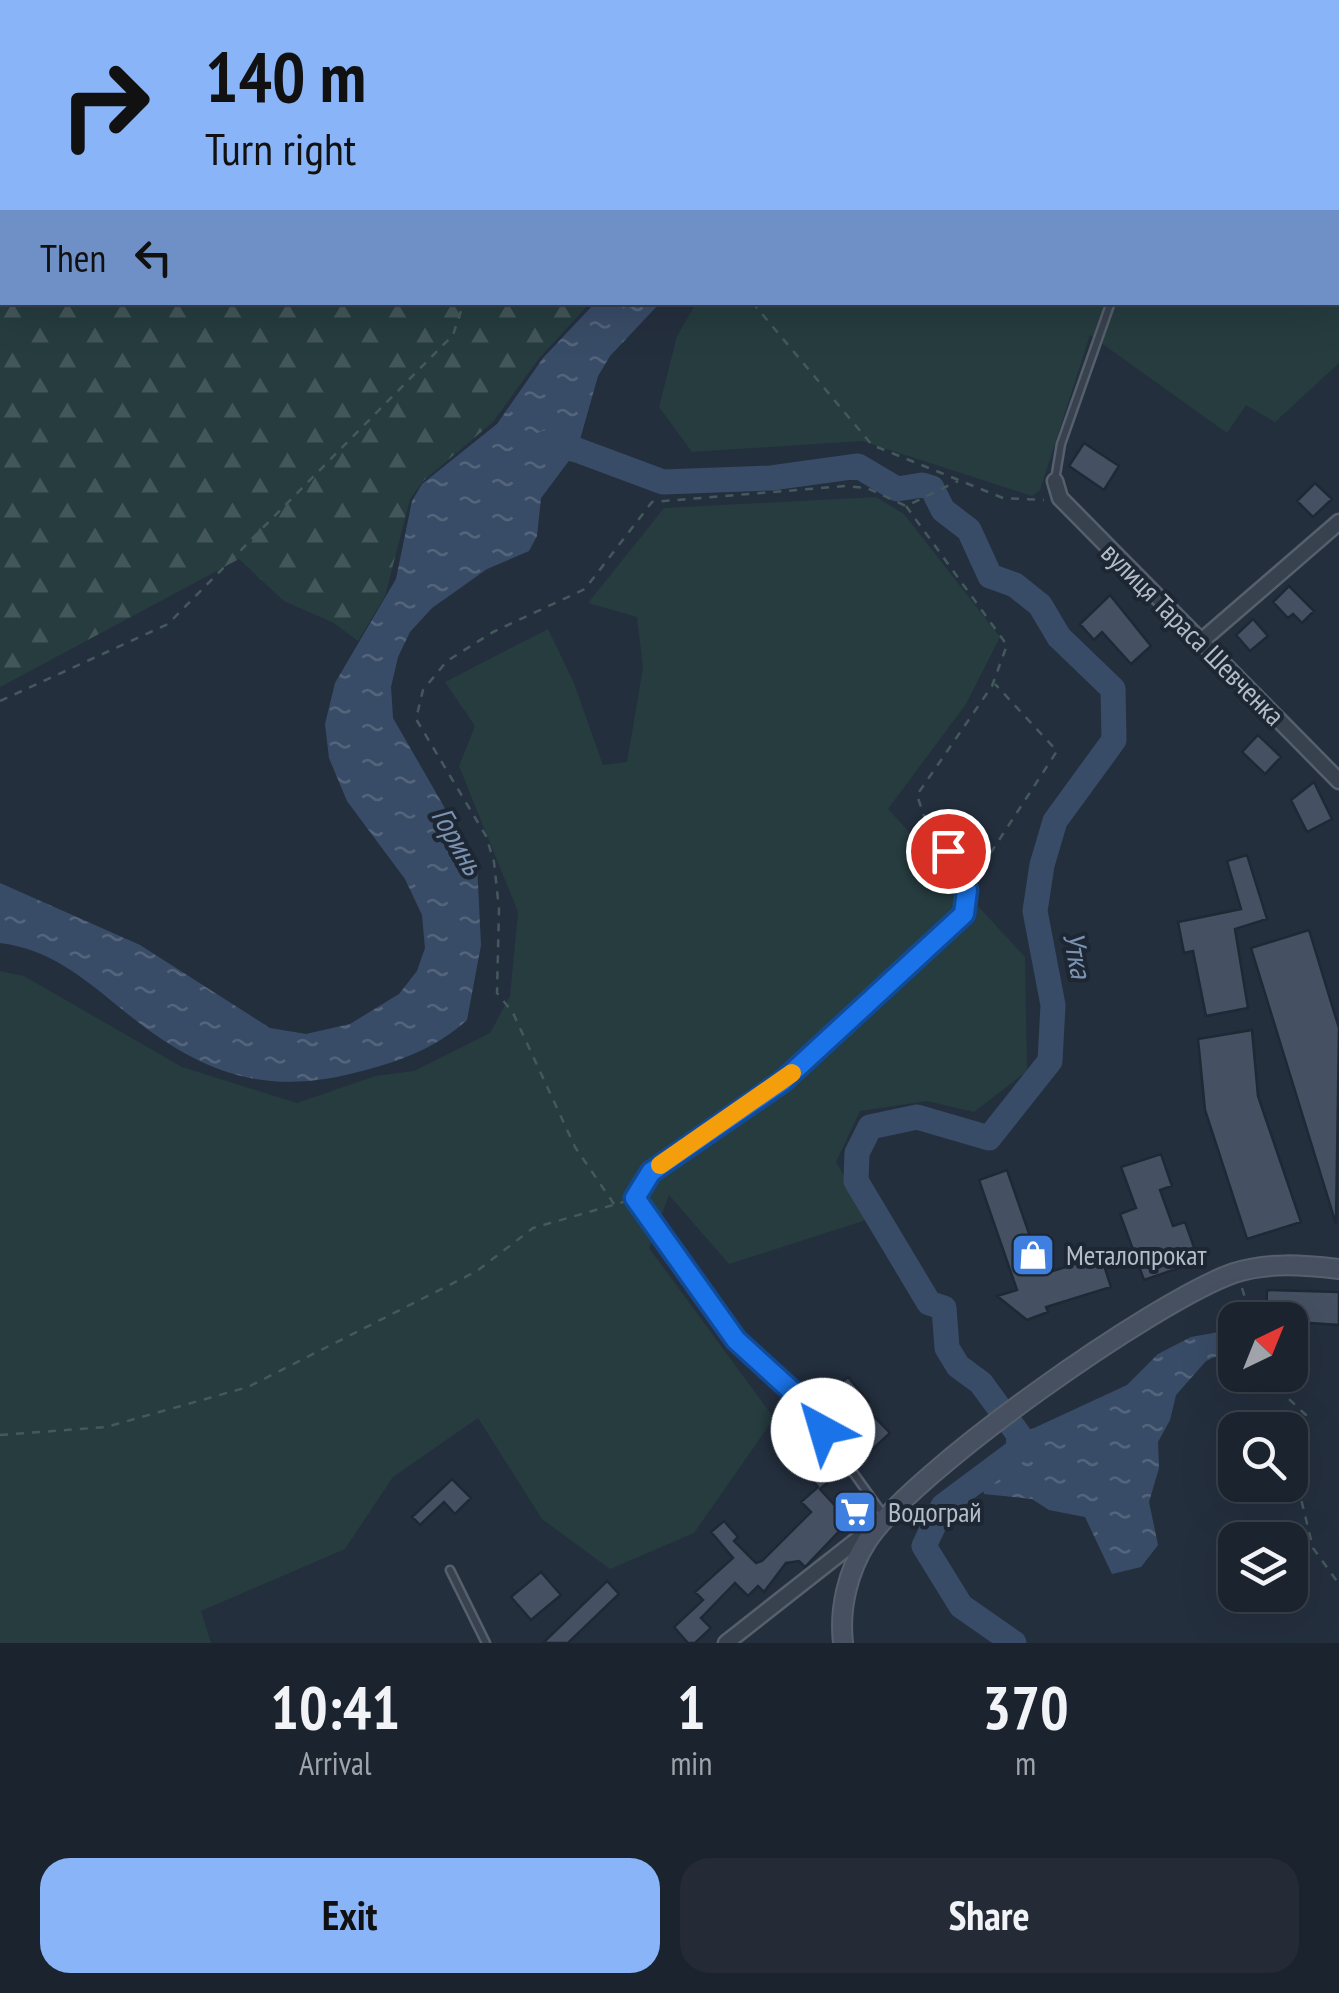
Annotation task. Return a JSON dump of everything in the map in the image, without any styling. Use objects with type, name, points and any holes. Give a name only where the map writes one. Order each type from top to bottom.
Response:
[{"type":"main road","points":[[843,1643],[848,1582],[856,1558],[885,1518],[990,1429],[1177,1301],[1237,1272],[1297,1264],[1339,1269]]},
{"type":"street","name":"вулиця Тараса Шевченка","points":[[1054,481],[1060,498],[1199,643],[1339,780]]},
{"type":"street","points":[[1199,643],[1339,522]]},
{"type":"street","points":[[726,1643],[885,1518]]},
{"type":"lane","points":[[1054,481],[1061,444],[1111,305]]},
{"type":"lane","points":[[885,1518],[807,1408],[736,1340],[635,1198],[651,1172],[783,1081],[964,914],[967,890],[948,851]]},
{"type":"lane","points":[[450,1570],[486,1643]]},
{"type":"path","points":[[0,700],[168,624],[453,335],[463,305]]},
{"type":"path","points":[[754,305],[872,446],[1002,498],[1060,498]]},
{"type":"path","points":[[906,506],[958,481]]},
{"type":"path","points":[[614,1204],[575,1147],[513,1013],[498,993],[499,909],[494,862],[486,836],[416,719],[422,690],[447,662],[493,632],[585,589],[652,502],[845,486],[866,488],[906,506],[1006,646],[993,682],[917,795],[927,825],[948,851]]},
{"type":"path","points":[[967,890],[1057,750],[993,682]]},
{"type":"path","points":[[0,1436],[106,1426],[248,1386],[477,1271],[533,1228],[635,1198]]},
{"type":"path","points":[[1237,1272],[1246,1302]]},
{"type":"path","points":[[1282,1392],[1306,1415],[1293,1466],[1314,1548],[1339,1584]]},
{"type":"green space","points":[[0,305],[588,305],[540,357],[493,422],[423,481],[410,499],[385,596],[358,641],[334,623],[284,601],[239,559],[0,687]]},
{"type":"green space","points":[[695,305],[1339,305],[1339,363],[1275,422],[1246,405],[1227,433],[1090,335],[1040,490],[1032,496],[862,441],[692,452],[659,407],[677,336]]},
{"type":"green space","points":[[876,497],[904,514],[1000,637],[966,704],[888,809],[1025,957],[1027,1071],[974,1112],[927,1101],[860,1111],[836,1162],[869,1219],[729,1264],[669,1195],[649,1248],[774,1418],[694,1533],[610,1569],[542,1519],[478,1418],[393,1477],[345,1549],[201,1611],[211,1643],[0,1643],[0,971],[24,976],[182,1067],[297,1103],[375,1076],[414,1071],[490,1033],[510,996],[518,912],[459,766],[475,726],[445,682],[548,629],[574,683],[603,765],[627,762],[643,668],[637,617],[588,603],[664,508]]},
{"type":"water","name":"Горинь","points":[[593,305],[658,305],[610,356],[598,376],[577,450],[541,498],[537,536],[529,551],[487,569],[432,608],[410,632],[398,657],[391,687],[393,718],[477,864],[481,945],[467,1020],[427,1048],[366,1070],[316,1080],[254,1079],[199,1061],[146,1028],[78,975],[34,951],[0,943],[0,883],[140,945],[270,1028],[306,1034],[350,1024],[399,994],[417,971],[425,948],[422,915],[405,879],[347,801],[329,758],[325,724],[335,683],[396,579],[412,501],[422,484],[497,424],[543,358]]},
{"type":"water","points":[[1218,1332],[1218,1356],[1206,1361],[1176,1395],[1170,1420],[1158,1442],[1159,1468],[1149,1502],[1158,1545],[1141,1567],[1112,1574],[1085,1517],[1049,1510],[1032,1499],[984,1494],[978,1468],[1019,1435],[1127,1385],[1158,1354],[1191,1337]]},
{"type":"building","points":[[1084,443],[1119,466],[1104,490],[1069,466]]},
{"type":"building","points":[[1315,483],[1332,499],[1313,517],[1297,501]]},
{"type":"building","points":[[1289,586],[1314,611],[1302,623],[1293,614],[1288,618],[1273,602]]},
{"type":"building","points":[[1110,595],[1151,646],[1131,664],[1102,632],[1094,640],[1080,624]]},
{"type":"building","points":[[1253,619],[1268,636],[1250,651],[1236,635]]},
{"type":"building","points":[[1258,735],[1281,757],[1265,774],[1242,752]]},
{"type":"building","points":[[1314,782],[1332,819],[1307,832],[1291,800]]},
{"type":"building","points":[[1247,855],[1267,919],[1235,929],[1248,1008],[1206,1016],[1193,951],[1184,953],[1178,922],[1241,909],[1227,861]]},
{"type":"building","points":[[1309,930],[1339,1028],[1336,1224],[1251,948]]},
{"type":"building","points":[[1252,1030],[1258,1096],[1301,1222],[1247,1239],[1205,1110],[1198,1039]]},
{"type":"building","points":[[1161,1154],[1172,1186],[1160,1190],[1173,1226],[1185,1222],[1199,1261],[1144,1280],[1120,1214],[1136,1208],[1121,1167]]},
{"type":"building","points":[[1007,1170],[1043,1274],[1101,1256],[1111,1287],[1046,1307],[1048,1312],[1027,1320],[997,1296],[1017,1290],[979,1180]]},
{"type":"building","points":[[1267,1290],[1339,1292],[1339,1325],[1308,1323],[1308,1302],[1267,1302]]},
{"type":"building","points":[[848,1377],[869,1402],[864,1406],[890,1433],[861,1460],[814,1405]]},
{"type":"building","points":[[820,1461],[834,1477],[820,1489],[849,1521],[805,1567],[799,1561],[786,1563],[764,1592],[758,1586],[748,1596],[735,1583],[701,1618],[711,1628],[695,1643],[688,1643],[674,1627],[703,1600],[695,1592],[733,1558],[711,1532],[724,1521],[738,1537],[734,1541],[756,1563],[762,1561],[811,1512],[801,1502],[818,1487],[806,1473]]},
{"type":"building","points":[[452,1479],[471,1498],[455,1514],[444,1502],[420,1525],[412,1517]]},
{"type":"building","points":[[541,1572],[561,1595],[531,1620],[511,1597]]},
{"type":"building","points":[[607,1581],[619,1594],[568,1643],[543,1643]]},
{"type":"waterway","name":"Утка","points":[[545,443],[577,450],[663,482],[771,478],[858,466],[897,489],[922,485],[932,488],[943,510],[969,530],[990,576],[1015,585],[1040,605],[1059,637],[1113,689],[1114,740],[1055,821],[1042,865],[1035,911],[1053,1005],[1050,1061],[989,1138],[917,1117],[870,1127],[857,1153],[856,1181],[929,1303],[944,1308],[947,1348],[958,1366],[981,1383],[1019,1435],[1018,1450],[943,1506],[924,1546],[961,1606],[1014,1643]]},
{"type":"slow traffic","points":[[660,1165],[733,1118],[792,1073]]},
{"type":"place","name":"Металопрокат","points":[[1033,1255]]},
{"type":"place","name":"Водограй","points":[[855,1512]]},
{"type":"route","points":[[823,1430],[793,1392],[736,1340],[635,1198],[651,1172],[783,1081],[964,914],[967,890],[948,851]]}]
